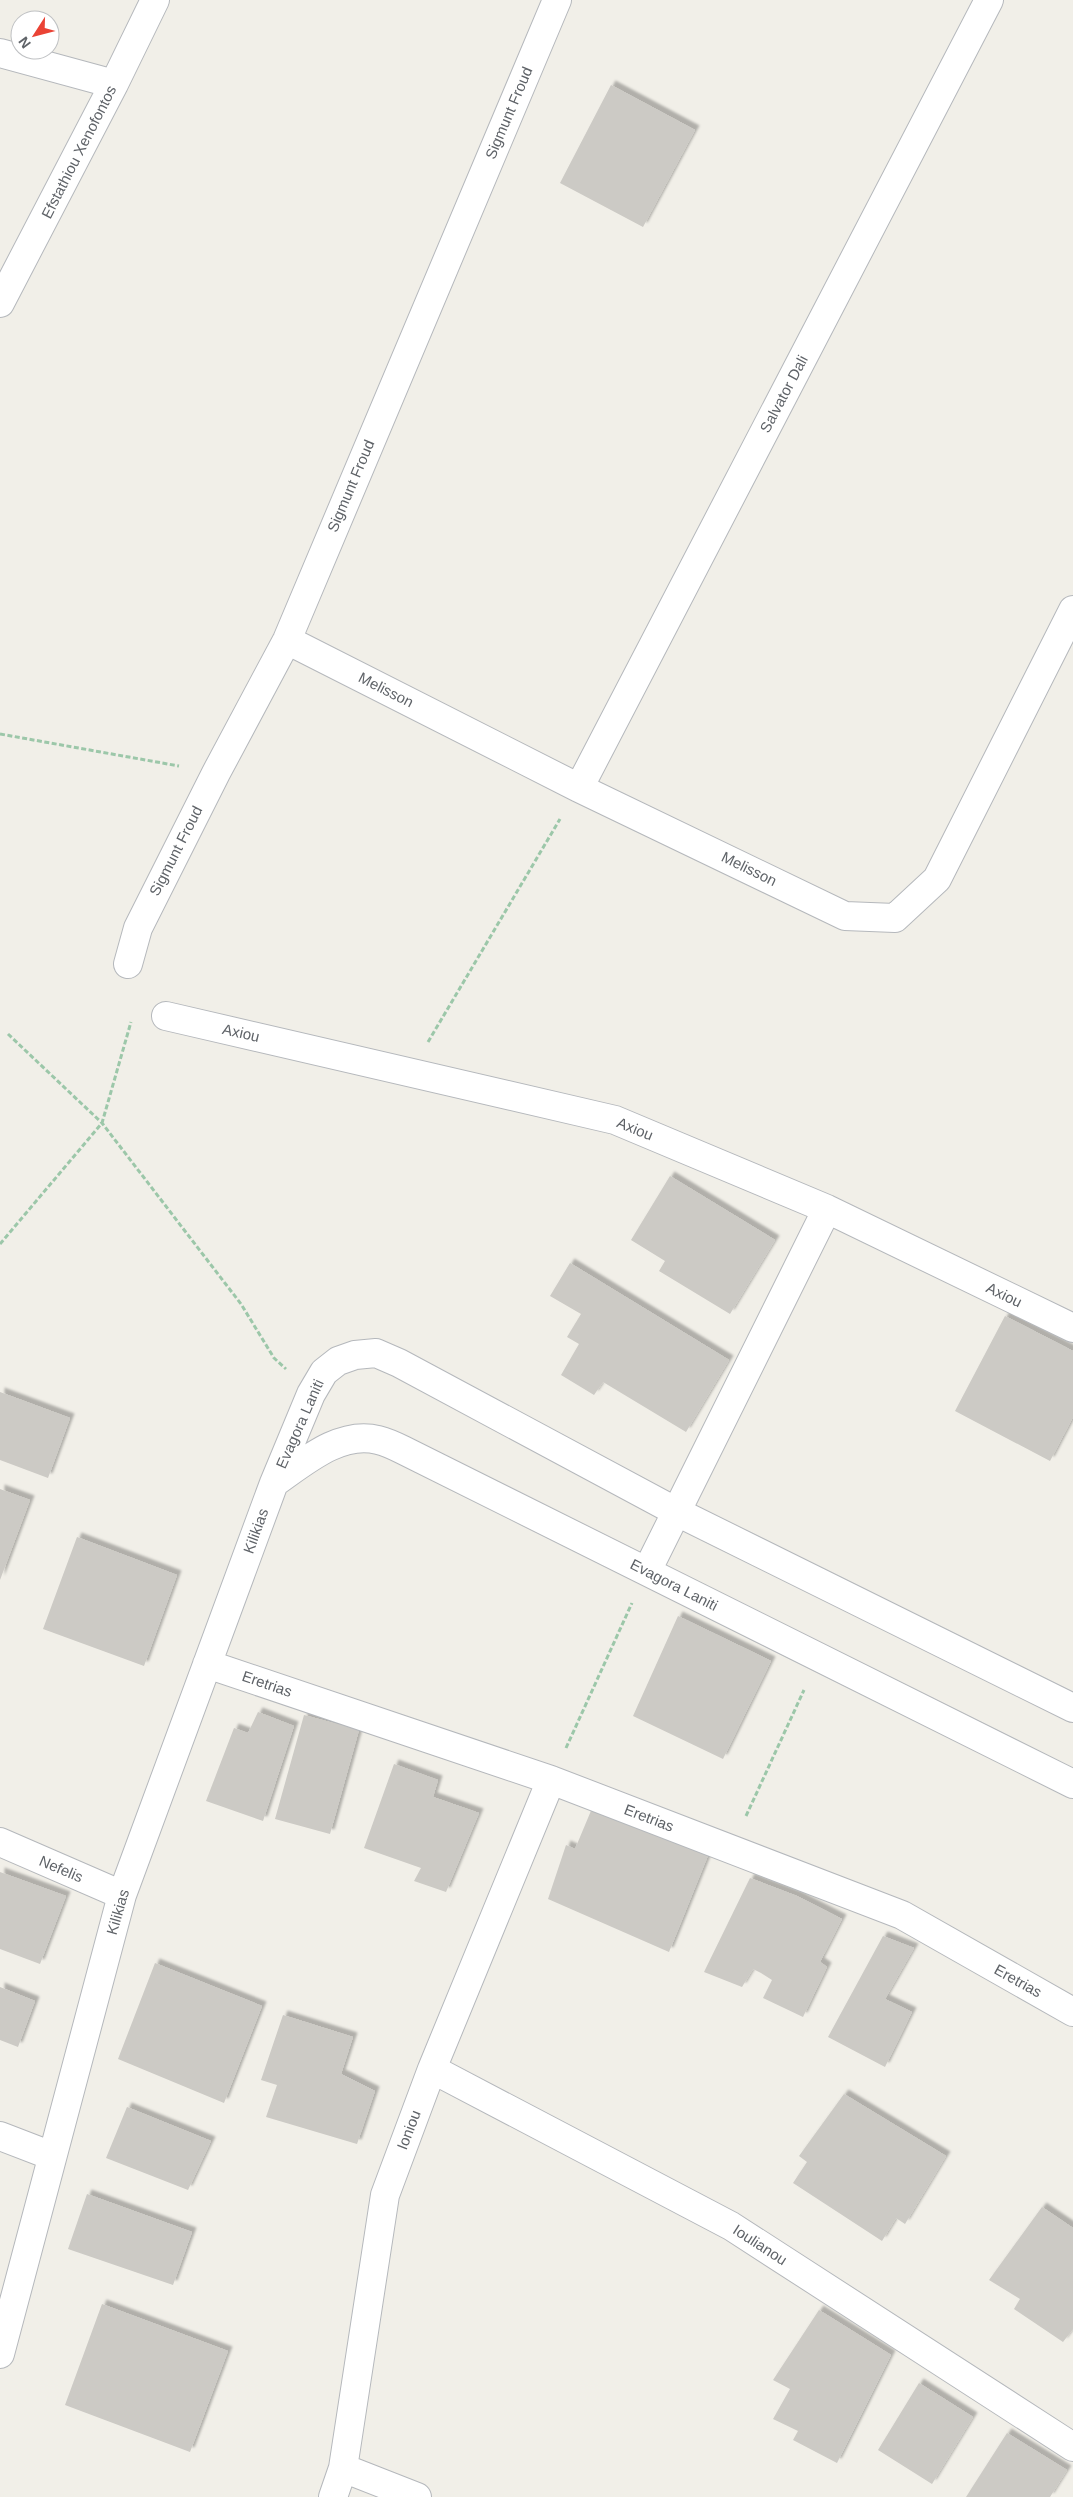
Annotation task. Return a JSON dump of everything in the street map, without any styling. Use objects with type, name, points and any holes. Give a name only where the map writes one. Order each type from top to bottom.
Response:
[{"type":"street","name":"Efstathiou Xenofontos","points":[[0,303],[114,84],[155,0]]},
{"type":"street","name":"Sigmunt Froud","points":[[128,964],[138,928],[286,640],[556,0]]},
{"type":"street","name":"Salvator Dali","points":[[579,788],[989,0]]},
{"type":"street","points":[[0,53],[114,84]]},
{"type":"street","name":"Melisson","points":[[286,640],[579,788],[845,916],[895,918],[937,878],[1073,610]]},
{"type":"street","name":"Axiou","points":[[166,1016],[615,1120],[827,1209],[1073,1328]]},
{"type":"street","points":[[647,1571],[827,1209]]},
{"type":"street","name":"Evagora Laniti","points":[[274,1483],[311,1394],[324,1372],[338,1361],[355,1355],[376,1353],[399,1363],[675,1512],[1073,1708]]},
{"type":"street","name":"Evagora Laniti","points":[[274,1483],[334,1444],[352,1439],[376,1439],[403,1450],[1073,1784]]},
{"type":"street","name":"Kilikias","points":[[0,2354],[122,1895],[274,1483]]},
{"type":"street","name":"Eretrias","points":[[207,1664],[551,1780],[902,1915],[1073,2012]]},
{"type":"street","name":"Ioniou","points":[[332,2497],[344,2468],[385,2195],[432,2069],[551,1780]]},
{"type":"street","name":"Nefelis","points":[[0,1842],[122,1895]]},
{"type":"street","name":"Ioulianou","points":[[432,2069],[731,2226],[1073,2447]]},
{"type":"street","points":[[0,2136],[52,2156]]},
{"type":"street","points":[[344,2468],[417,2497]]},
{"type":"path","points":[[0,734],[216,773]]},
{"type":"path","points":[[410,1072],[579,788]]},
{"type":"path","points":[[0,1244],[102,1124],[131,1020]]},
{"type":"path","points":[[8,1034],[102,1124],[241,1304],[274,1358],[311,1394]]},
{"type":"path","points":[[551,1780],[647,1571]]},
{"type":"path","points":[[746,1816],[808,1681]]},
{"type":"building","points":[[611,85],[695,130],[643,227],[560,183]]},
{"type":"building","points":[[670,1176],[775,1240],[730,1314],[659,1271],[665,1261],[631,1240]]},
{"type":"building","points":[[570,1263],[729,1360],[686,1432],[603,1382],[594,1395],[561,1375],[579,1344],[567,1337],[581,1314],[550,1296]]},
{"type":"building","points":[[1005,1316],[1073,1351],[1073,1417],[1050,1461],[955,1411]]},
{"type":"building","points":[[0,1392],[70,1418],[48,1478],[0,1460]]},
{"type":"building","points":[[0,1489],[30,1500],[0,1580]]},
{"type":"building","points":[[77,1537],[177,1575],[144,1666],[43,1629]]},
{"type":"building","points":[[678,1616],[771,1661],[723,1759],[633,1716]]},
{"type":"building","points":[[258,1712],[294,1726],[263,1821],[206,1801],[234,1728],[248,1733]]},
{"type":"building","points":[[304,1715],[359,1730],[330,1834],[275,1819]]},
{"type":"building","points":[[394,1764],[438,1780],[433,1797],[479,1813],[446,1892],[414,1881],[421,1868],[364,1848]]},
{"type":"building","points":[[593,1806],[709,1853],[669,1952],[548,1899],[566,1845],[575,1849]]},
{"type":"building","points":[[0,1872],[66,1896],[40,1964],[0,1949]]},
{"type":"building","points":[[750,1878],[797,1896],[842,1919],[820,1962],[827,1967],[803,2017],[763,1998],[772,1980],[753,1969],[742,1987],[704,1972]]},
{"type":"building","points":[[883,1936],[914,1948],[885,1999],[912,2012],[885,2067],[828,2037]]},
{"type":"building","points":[[155,1963],[262,2006],[224,2103],[118,2059]]},
{"type":"building","points":[[0,1987],[35,2001],[18,2047],[0,2040]]},
{"type":"building","points":[[283,2015],[353,2037],[341,2074],[375,2091],[357,2144],[266,2117],[277,2085],[261,2080]]},
{"type":"building","points":[[844,2094],[946,2156],[905,2224],[896,2218],[882,2241],[793,2183],[807,2162],[799,2156]]},
{"type":"building","points":[[127,2107],[211,2141],[188,2190],[106,2158]]},
{"type":"building","points":[[87,2194],[192,2232],[173,2285],[68,2249]]},
{"type":"building","points":[[1042,2207],[1073,2228],[1073,2329],[1063,2342],[1014,2309],[1020,2299],[989,2280]]},
{"type":"building","points":[[102,2304],[228,2351],[190,2452],[65,2405]]},
{"type":"building","points":[[819,2310],[891,2355],[837,2463],[793,2440],[798,2431],[773,2419],[790,2389],[773,2380]]},
{"type":"building","points":[[919,2383],[973,2417],[932,2484],[878,2450]]},
{"type":"building","points":[[1007,2433],[1067,2470],[1050,2497],[966,2497]]}]
